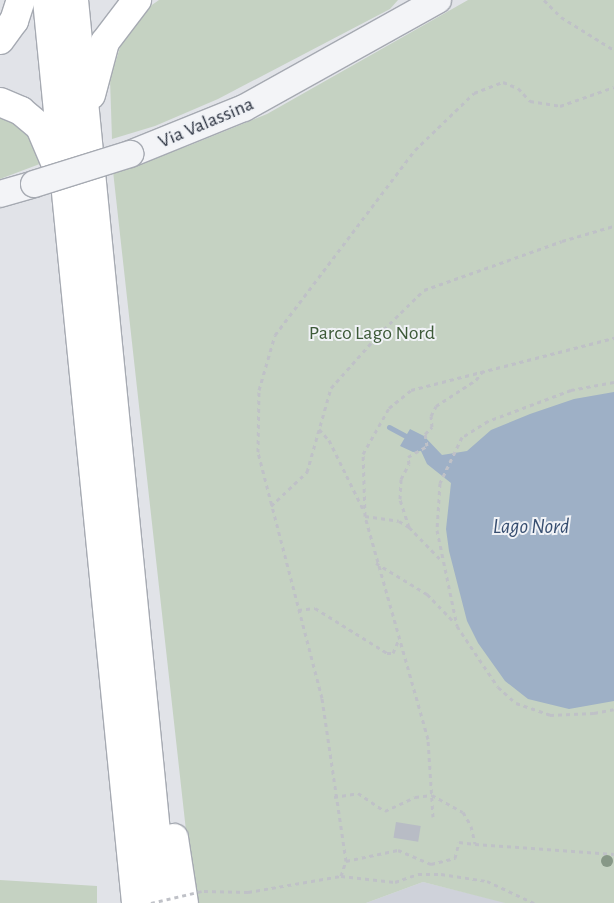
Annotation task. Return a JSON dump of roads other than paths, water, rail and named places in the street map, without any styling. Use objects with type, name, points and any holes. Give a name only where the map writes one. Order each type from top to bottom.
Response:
[{"type":"highway","points":[[0,40],[14,21],[21,0]]},
{"type":"highway","points":[[47,0],[136,903]]},
{"type":"highway","points":[[74,0],[163,903]]},
{"type":"highway","points":[[88,141],[88,112],[97,62],[114,27],[137,0]]},
{"type":"highway","points":[[0,102],[21,111],[40,128],[64,186]]},
{"type":"highway","points":[[126,526],[140,545],[143,555],[172,820],[193,897]]},
{"type":"street","name":"Via Valassina","points":[[398,21],[421,0]]},
{"type":"street","name":"Via Valassina","points":[[0,194],[130,154],[244,108],[438,0]]},
{"type":"water","name":"Lago Nord","points":[[614,392],[614,701],[569,709],[528,699],[505,681],[478,643],[467,621],[449,551],[446,529],[451,483],[427,464],[421,451],[413,452],[400,446],[410,429],[424,436],[442,455],[467,451],[491,430],[530,414],[574,399]]},
{"type":"waterway","points":[[389,427],[406,436]]},
{"type":"park label","name":"Parco Lago Nord","points":[[372,333]]}]
